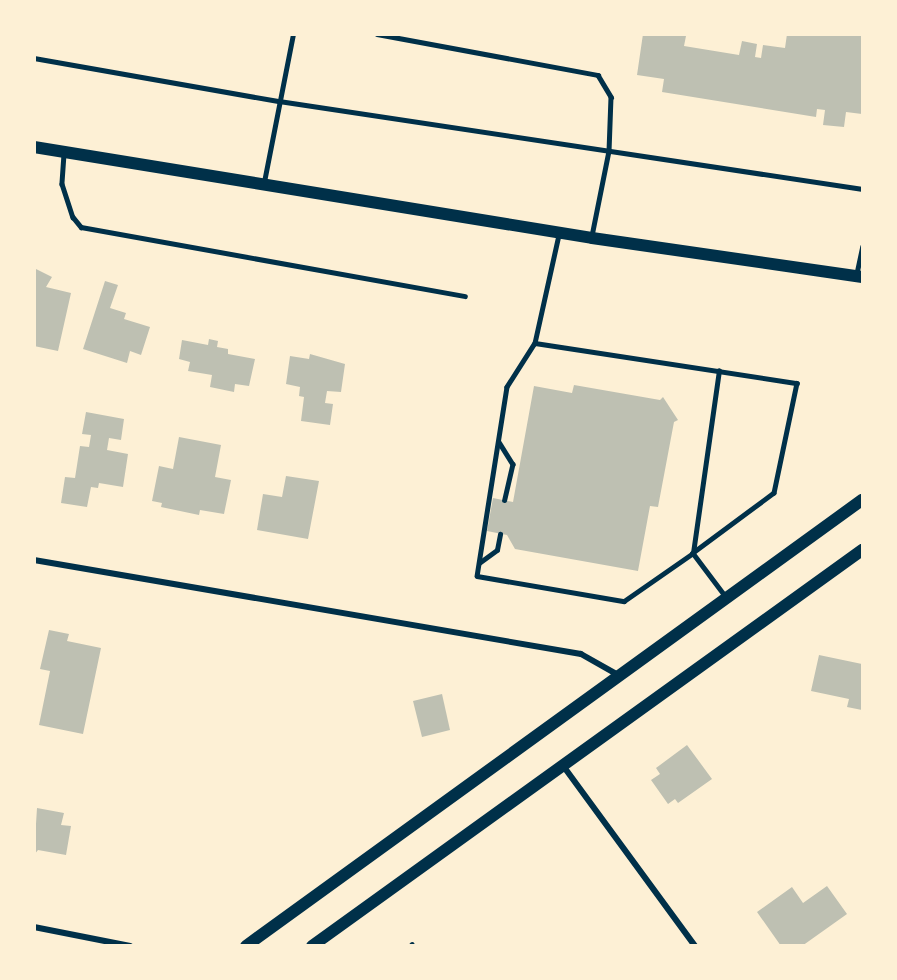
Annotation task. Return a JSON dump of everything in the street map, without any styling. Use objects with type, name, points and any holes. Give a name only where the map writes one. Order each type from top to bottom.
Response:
[{"type":"main road","points":[[34,147],[592,238],[859,276]]},
{"type":"main road","points":[[246,945],[728,600],[862,500]]},
{"type":"main road","points":[[312,945],[861,555]]},
{"type":"street","points":[[34,560],[581,654],[620,676]]},
{"type":"street","points":[[564,767],[695,945]]},
{"type":"street","points":[[34,927],[130,945]]},
{"type":"lane","points":[[263,186],[293,34]]},
{"type":"lane","points":[[377,34],[598,75],[611,97],[609,151],[592,238]]},
{"type":"lane","points":[[34,58],[279,101],[862,189]]},
{"type":"lane","points":[[64,151],[62,184],[73,217],[81,227],[465,296]]},
{"type":"lane","points":[[535,343],[797,383],[774,493],[624,601],[477,576],[507,387],[535,343],[560,232]]},
{"type":"lane","points":[[859,276],[862,246]]},
{"type":"lane","points":[[719,371],[693,553],[728,600]]},
{"type":"lane","points":[[499,442],[513,464],[506,500]]},
{"type":"lane","points":[[479,563],[497,550],[500,534]]},
{"type":"building","points":[[643,34],[686,36],[684,46],[739,55],[742,41],[757,44],[755,57],[761,58],[763,45],[785,48],[787,34],[862,34],[862,114],[846,112],[844,127],[823,125],[825,110],[817,109],[816,117],[662,92],[664,79],[637,75]]},
{"type":"building","points":[[36,269],[52,277],[46,287],[71,293],[58,351],[34,346]]},
{"type":"building","points":[[105,281],[118,285],[110,308],[126,313],[124,319],[150,327],[141,355],[130,351],[127,363],[83,349]]},
{"type":"building","points":[[209,339],[218,341],[217,347],[228,349],[228,354],[255,359],[249,386],[235,384],[234,392],[210,387],[212,375],[188,371],[190,362],[179,359],[182,340],[208,345]]},
{"type":"building","points":[[310,354],[345,364],[341,392],[327,391],[325,403],[333,404],[330,425],[301,421],[304,397],[299,396],[300,387],[286,384],[290,356],[309,359]]},
{"type":"building","points":[[574,385],[660,400],[663,397],[678,420],[674,422],[658,507],[650,506],[638,571],[515,549],[507,535],[487,531],[493,498],[513,502],[534,386],[572,393]]},
{"type":"building","points":[[86,412],[124,419],[121,440],[109,438],[107,450],[128,454],[123,487],[99,483],[98,488],[91,487],[87,507],[61,503],[65,477],[75,478],[80,446],[89,447],[91,435],[82,434]]},
{"type":"building","points":[[179,437],[221,445],[215,477],[231,480],[224,514],[200,510],[199,515],[161,507],[162,503],[152,501],[159,466],[173,469]]},
{"type":"building","points":[[286,476],[319,481],[308,539],[257,530],[263,494],[282,497]]},
{"type":"building","points":[[49,630],[69,634],[67,641],[101,648],[83,734],[39,725],[50,671],[40,669]]},
{"type":"building","points":[[819,655],[862,664],[862,710],[847,707],[849,699],[811,691]]},
{"type":"building","points":[[442,694],[450,730],[422,737],[413,701]]},
{"type":"building","points":[[687,745],[712,779],[678,803],[675,799],[668,804],[651,780],[660,774],[656,768]]},
{"type":"building","points":[[37,808],[64,813],[61,825],[71,826],[66,855],[38,850],[34,855]]},
{"type":"building","points":[[827,886],[847,914],[802,946],[781,946],[757,912],[792,887],[803,903]]}]
